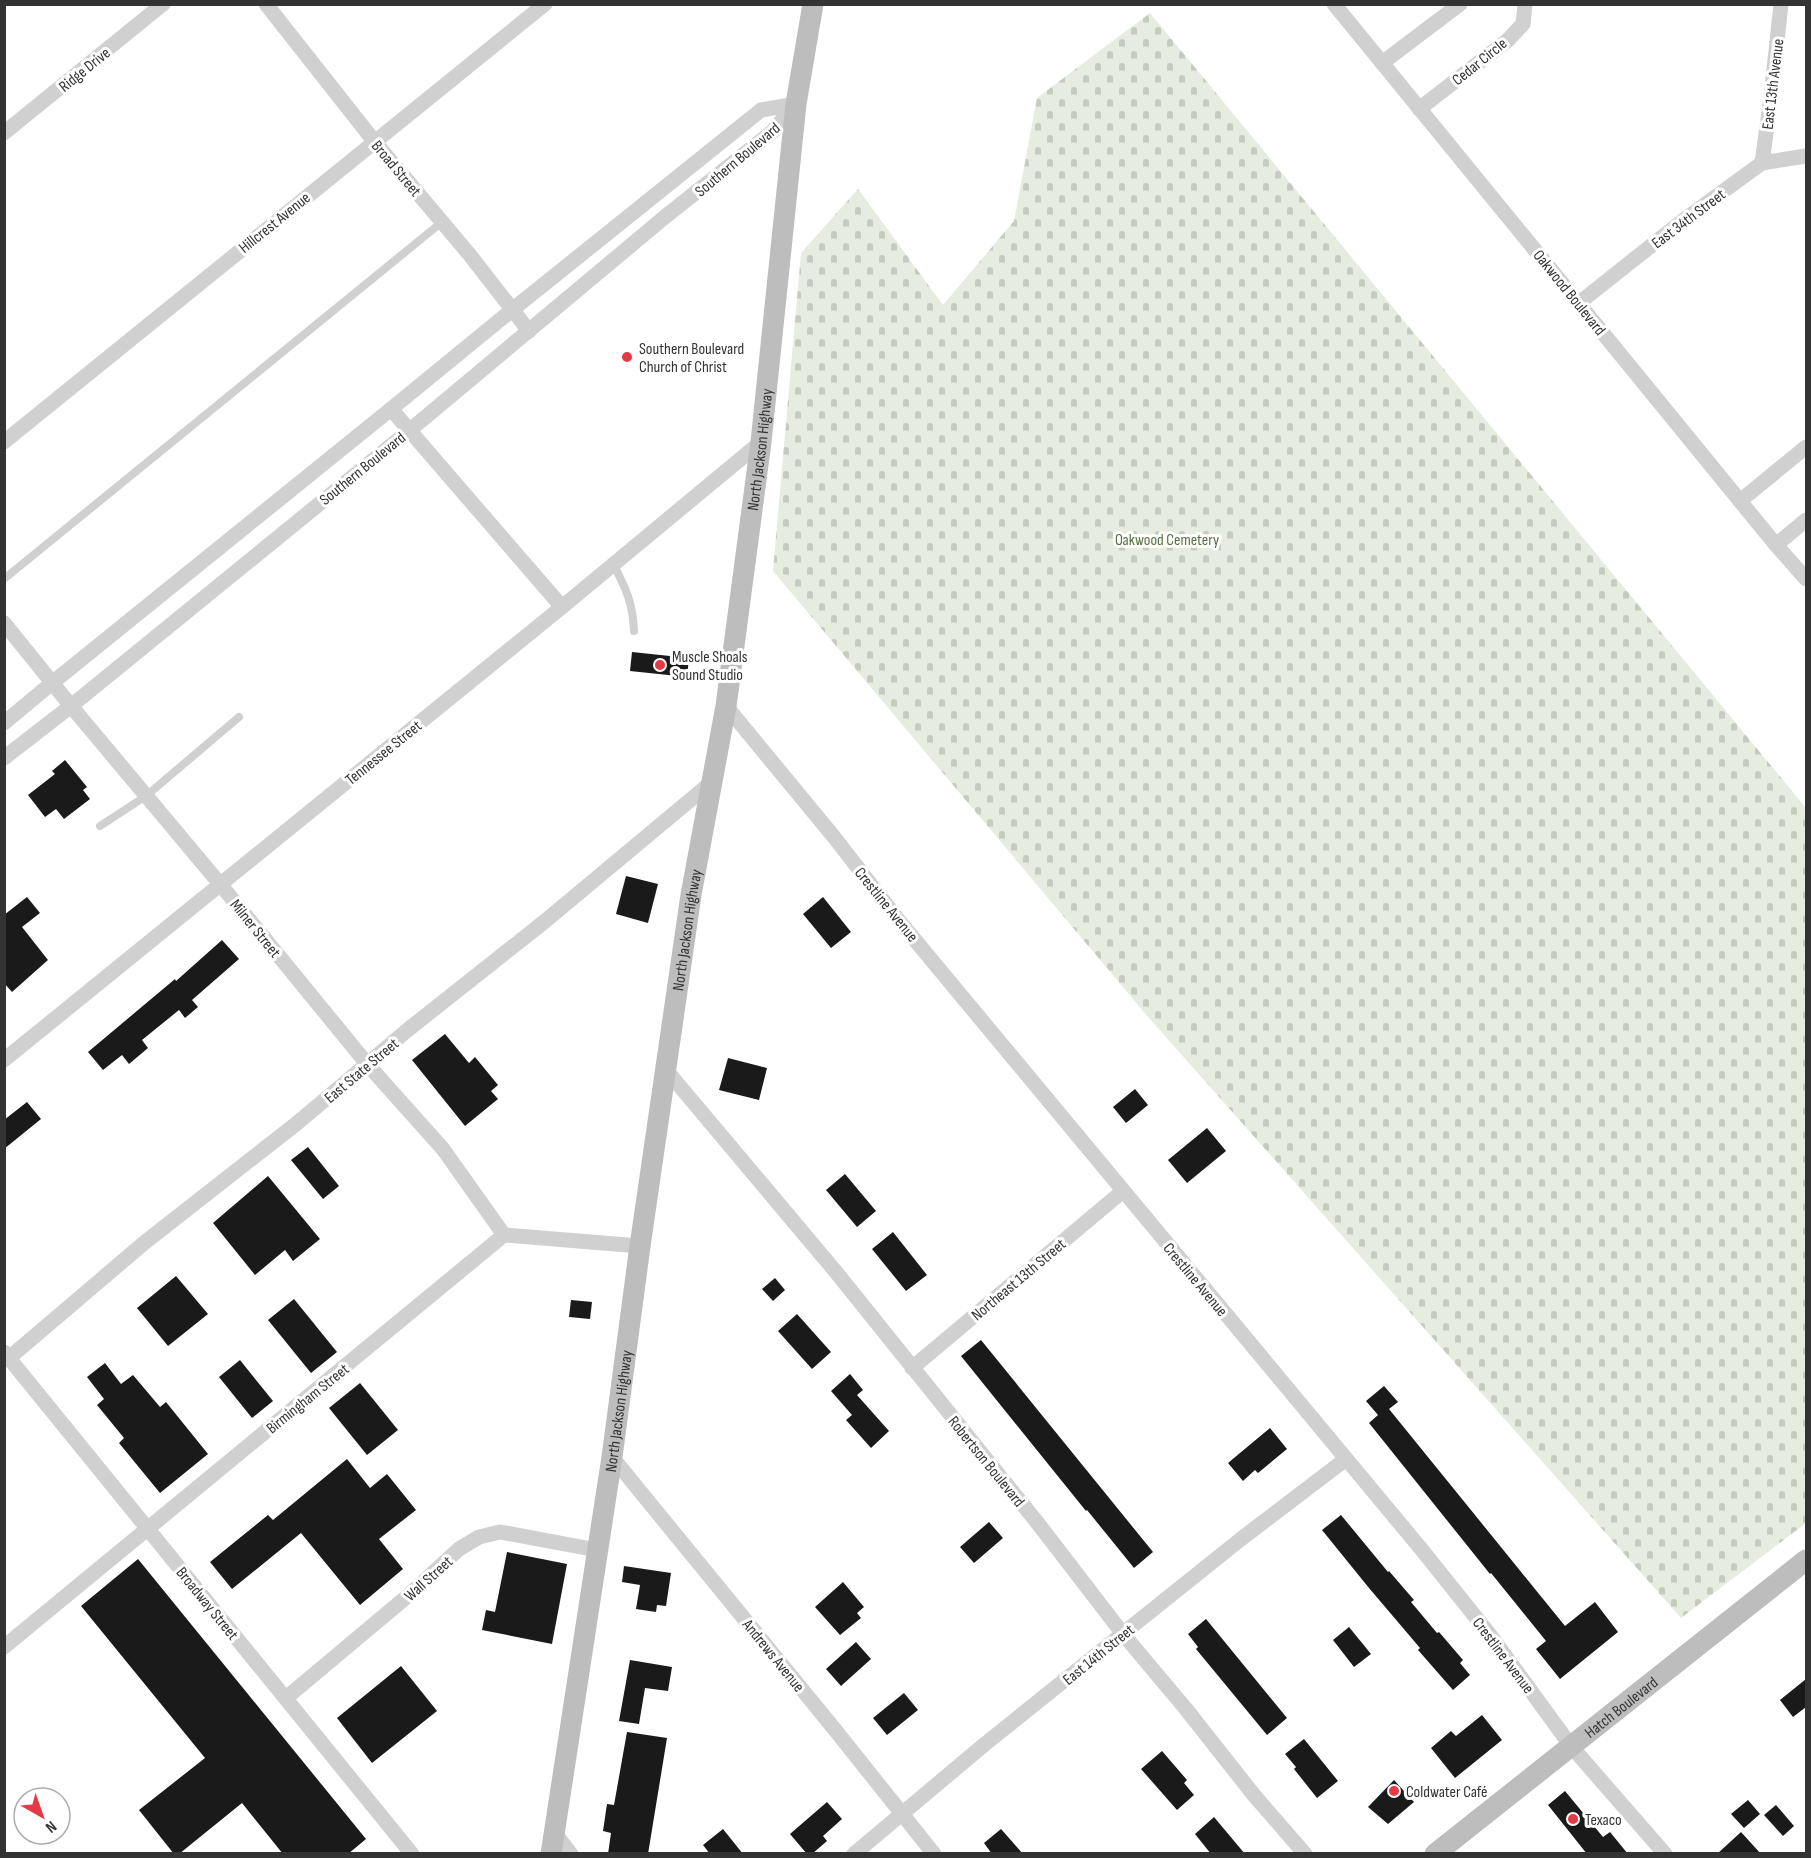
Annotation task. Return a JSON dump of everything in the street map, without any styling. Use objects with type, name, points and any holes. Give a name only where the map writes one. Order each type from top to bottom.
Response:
[{"type":"main road","name":"North Jackson Highway","points":[[551,1854],[612,1457],[691,896],[726,706],[760,442],[796,104],[813,4]]},
{"type":"main road","name":"Hatch Boulevard","points":[[1436,1854],[1805,1564]]},
{"type":"street","name":"Ridge Drive","points":[[4,133],[163,4]]},
{"type":"street","name":"Broad Street","points":[[266,4],[529,331]]},
{"type":"street","name":"Hillcrest Avenue","points":[[4,442],[545,4]]},
{"type":"street","name":"Oakwood Boulevard","points":[[1334,4],[1806,579]]},
{"type":"street","points":[[1382,63],[1460,4]]},
{"type":"street","name":"Cedar Circle","points":[[1419,109],[1508,39],[1523,24],[1525,4]]},
{"type":"street","name":"East 13th Avenue","points":[[1762,162],[1781,4]]},
{"type":"street","name":"Southern Boulevard","points":[[4,723],[761,110],[796,104]]},
{"type":"street","name":"Southern Boulevard","points":[[4,758],[71,706],[666,216],[772,132],[796,104]]},
{"type":"street","name":"East 34th Street","points":[[1579,303],[1681,222],[1762,162],[1806,156]]},
{"type":"street","points":[[392,410],[562,607]]},
{"type":"street","name":"Tennessee Street","points":[[4,1060],[562,607],[760,442]]},
{"type":"street","points":[[1740,501],[1806,447]]},
{"type":"street","points":[[1776,545],[1806,520]]},
{"type":"street","name":"Milner Street","points":[[4,623],[368,1065],[443,1149],[504,1235]]},
{"type":"street","name":"Crestline Avenue","points":[[726,706],[834,837],[900,922],[1490,1635],[1571,1746],[1665,1854]]},
{"type":"street","name":"East State Street","points":[[7,1355],[144,1243],[296,1124],[713,781]]},
{"type":"street","name":"Robertson Boulevard","points":[[667,1071],[836,1272],[1040,1526],[1123,1634],[1253,1794],[1305,1854]]},
{"type":"street","name":"Northeast 13th Street","points":[[912,1368],[1124,1191]]},
{"type":"street","points":[[504,1235],[640,1246]]},
{"type":"street","name":"Birmingham Street","points":[[4,1647],[504,1235]]},
{"type":"street","name":"Broadway Street","points":[[7,1355],[412,1854]]},
{"type":"street","name":"Andrews Avenue","points":[[612,1457],[934,1854]]},
{"type":"street","name":"East 14th Street","points":[[855,1854],[902,1813],[1241,1539],[1346,1459]]},
{"type":"street","name":"Wall Street","points":[[286,1698],[410,1594],[459,1549],[479,1537],[500,1532],[597,1551]]},
{"type":"street","points":[[554,1832],[571,1854]]},
{"type":"lane","points":[[4,579],[442,222]]},
{"type":"lane","points":[[613,564],[626,588],[633,612],[634,631]]},
{"type":"lane","points":[[100,826],[146,796],[239,717]]},
{"type":"green space","name":"Oakwood Cemetery","points":[[1150,13],[1806,808],[1806,1523],[1681,1618],[1149,1018],[773,571],[801,253],[858,189],[943,305],[1014,221],[1037,98]]},
{"type":"building","name":"Muscle Shoals Sound Studio","points":[[632,652],[689,658],[687,677],[630,671]]},
{"type":"building","points":[[65,760],[87,787],[83,790],[90,799],[64,819],[56,809],[45,817],[28,795],[55,774],[52,771]]},
{"type":"building","points":[[626,876],[658,884],[648,923],[616,914]]},
{"type":"building","points":[[27,897],[40,913],[22,927],[48,960],[12,992],[4,983],[4,915]]},
{"type":"building","points":[[823,897],[851,932],[831,948],[803,914]]},
{"type":"building","points":[[222,940],[239,959],[192,1000],[198,1007],[185,1018],[179,1010],[142,1040],[148,1048],[129,1064],[122,1055],[103,1070],[88,1052],[175,979],[176,981]]},
{"type":"building","points":[[445,1034],[469,1063],[475,1057],[498,1085],[491,1091],[498,1099],[465,1126],[412,1060]]},
{"type":"building","points":[[728,1058],[767,1068],[759,1100],[719,1090]]},
{"type":"building","points":[[1135,1089],[1148,1105],[1126,1123],[1113,1107]]},
{"type":"building","points":[[27,1102],[41,1119],[4,1149],[4,1120]]},
{"type":"building","points":[[1207,1128],[1226,1151],[1187,1183],[1168,1160]]},
{"type":"building","points":[[308,1147],[339,1186],[323,1199],[291,1160]]},
{"type":"building","points":[[845,1174],[876,1211],[857,1227],[826,1190]]},
{"type":"building","points":[[268,1176],[320,1239],[293,1261],[285,1250],[255,1275],[213,1223]]},
{"type":"building","points":[[893,1232],[927,1275],[906,1291],[872,1249]]},
{"type":"building","points":[[176,1276],[208,1314],[168,1346],[137,1308]]},
{"type":"building","points":[[775,1278],[785,1290],[773,1301],[762,1289]]},
{"type":"building","points":[[294,1299],[337,1352],[311,1373],[268,1320]]},
{"type":"building","points":[[571,1300],[592,1302],[590,1319],[569,1317]]},
{"type":"building","points":[[797,1314],[831,1352],[812,1369],[778,1331]]},
{"type":"building","points":[[981,1340],[1153,1552],[1134,1568],[961,1356]]},
{"type":"building","points":[[240,1360],[273,1401],[252,1418],[219,1377]]},
{"type":"building","points":[[105,1363],[121,1384],[133,1375],[160,1407],[166,1402],[208,1454],[160,1493],[119,1443],[124,1438],[97,1405],[104,1399],[87,1377]]},
{"type":"building","points":[[850,1374],[863,1390],[857,1395],[889,1431],[871,1448],[846,1420],[852,1415],[831,1391]]},
{"type":"building","points":[[360,1383],[398,1430],[367,1455],[329,1408]]},
{"type":"building","points":[[1384,1386],[1398,1402],[1389,1409],[1565,1626],[1595,1602],[1618,1632],[1560,1679],[1536,1649],[1546,1641],[1369,1423],[1378,1415],[1366,1401]]},
{"type":"building","points":[[1270,1428],[1287,1449],[1258,1473],[1255,1470],[1243,1481],[1228,1463]]},
{"type":"building","points":[[347,1459],[370,1488],[387,1474],[416,1510],[379,1539],[403,1569],[360,1605],[301,1533],[232,1589],[210,1562],[268,1515],[273,1520]]},
{"type":"building","points":[[1341,1515],[1414,1600],[1411,1602],[1437,1633],[1439,1632],[1463,1660],[1460,1663],[1470,1675],[1453,1690],[1322,1530]]},
{"type":"building","points":[[989,1522],[1003,1538],[974,1563],[960,1547]]},
{"type":"building","points":[[507,1552],[567,1564],[552,1644],[482,1630],[486,1610],[495,1612]]},
{"type":"building","points":[[138,1559],[366,1839],[348,1854],[283,1854],[242,1803],[179,1854],[174,1854],[139,1810],[205,1758],[81,1606]]},
{"type":"building","points":[[624,1566],[671,1573],[666,1606],[657,1605],[656,1612],[636,1609],[640,1585],[622,1582]]},
{"type":"building","points":[[843,1582],[864,1607],[857,1613],[861,1618],[840,1635],[815,1607]]},
{"type":"building","points":[[1206,1619],[1287,1718],[1267,1735],[1196,1649],[1198,1647],[1188,1634]]},
{"type":"building","points":[[1349,1627],[1371,1654],[1354,1667],[1333,1640]]},
{"type":"building","points":[[856,1642],[871,1659],[841,1686],[826,1669]]},
{"type":"building","points":[[630,1660],[672,1667],[668,1691],[645,1688],[639,1724],[619,1721]]},
{"type":"building","points":[[401,1666],[437,1711],[372,1763],[337,1718]]},
{"type":"building","points":[[1806,1679],[1806,1707],[1793,1717],[1780,1700]]},
{"type":"building","points":[[904,1693],[918,1710],[887,1735],[873,1718]]},
{"type":"building","points":[[1482,1715],[1502,1740],[1455,1778],[1431,1748],[1451,1731],[1456,1736]]},
{"type":"building","points":[[627,1732],[667,1738],[648,1854],[608,1854],[611,1833],[603,1831],[607,1804],[614,1805]]},
{"type":"building","points":[[1304,1739],[1338,1781],[1317,1798],[1285,1754]]},
{"type":"building","points":[[1162,1751],[1187,1780],[1184,1783],[1194,1795],[1177,1810],[1141,1769]]},
{"type":"building","name":"Coldwater Café","points":[[1394,1780],[1414,1802],[1388,1824],[1368,1807]]},
{"type":"building","name":"Texaco","points":[[1565,1791],[1603,1837],[1610,1832],[1628,1854],[1587,1854],[1548,1805]]},
{"type":"building","points":[[1748,1800],[1760,1814],[1744,1828],[1731,1814]]},
{"type":"building","points":[[827,1802],[842,1819],[823,1836],[827,1841],[812,1854],[807,1854],[790,1834]]},
{"type":"building","points":[[1776,1805],[1794,1826],[1783,1836],[1764,1815]]},
{"type":"building","points":[[1214,1817],[1245,1854],[1211,1854],[1195,1834]]},
{"type":"building","points":[[723,1829],[743,1854],[710,1854],[703,1845]]},
{"type":"building","points":[[1001,1829],[1023,1854],[992,1854],[984,1843]]},
{"type":"building","points":[[1741,1832],[1761,1854],[1717,1854]]},
{"type":"place","name":"Southern Boulevard Church of Christ","points":[[627,357]]},
{"type":"place","name":"Muscle Shoals Sound Studio","points":[[660,665]]},
{"type":"place","name":"Coldwater Café","points":[[1394,1791]]},
{"type":"place","name":"Texaco","points":[[1573,1819]]}]
